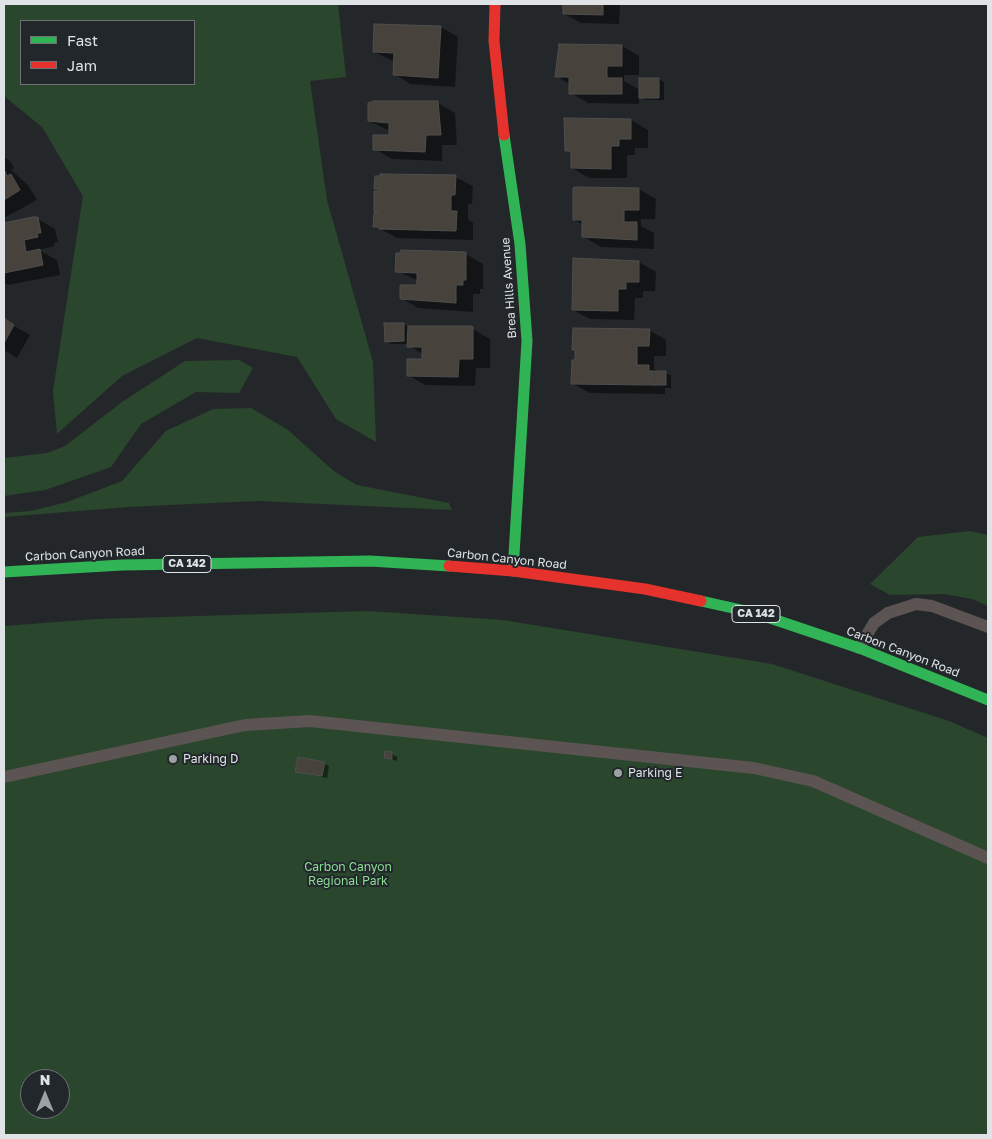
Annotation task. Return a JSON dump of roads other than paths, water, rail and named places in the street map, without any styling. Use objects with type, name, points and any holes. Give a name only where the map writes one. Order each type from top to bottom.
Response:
[{"type":"main road","name":"Brea Hills Avenue","points":[[495,4],[494,40],[497,82],[520,244],[526,332],[513,571]]},
{"type":"main road","name":"Carbon Canyon Road","points":[[4,572],[122,565],[370,562],[513,571],[645,589],[755,613],[859,648],[988,700]]},
{"type":"lane","points":[[859,648],[874,623],[888,613],[916,604],[932,606],[988,627]]},
{"type":"lane","points":[[4,777],[245,726],[310,721],[754,768],[813,781],[988,858]]},
{"type":"place","name":"Parking D","points":[[173,759]]},
{"type":"place","name":"Parking E","points":[[618,773]]},
{"type":"park label","name":"Carbon Canyon Regional Park","points":[[348,874]]}]
